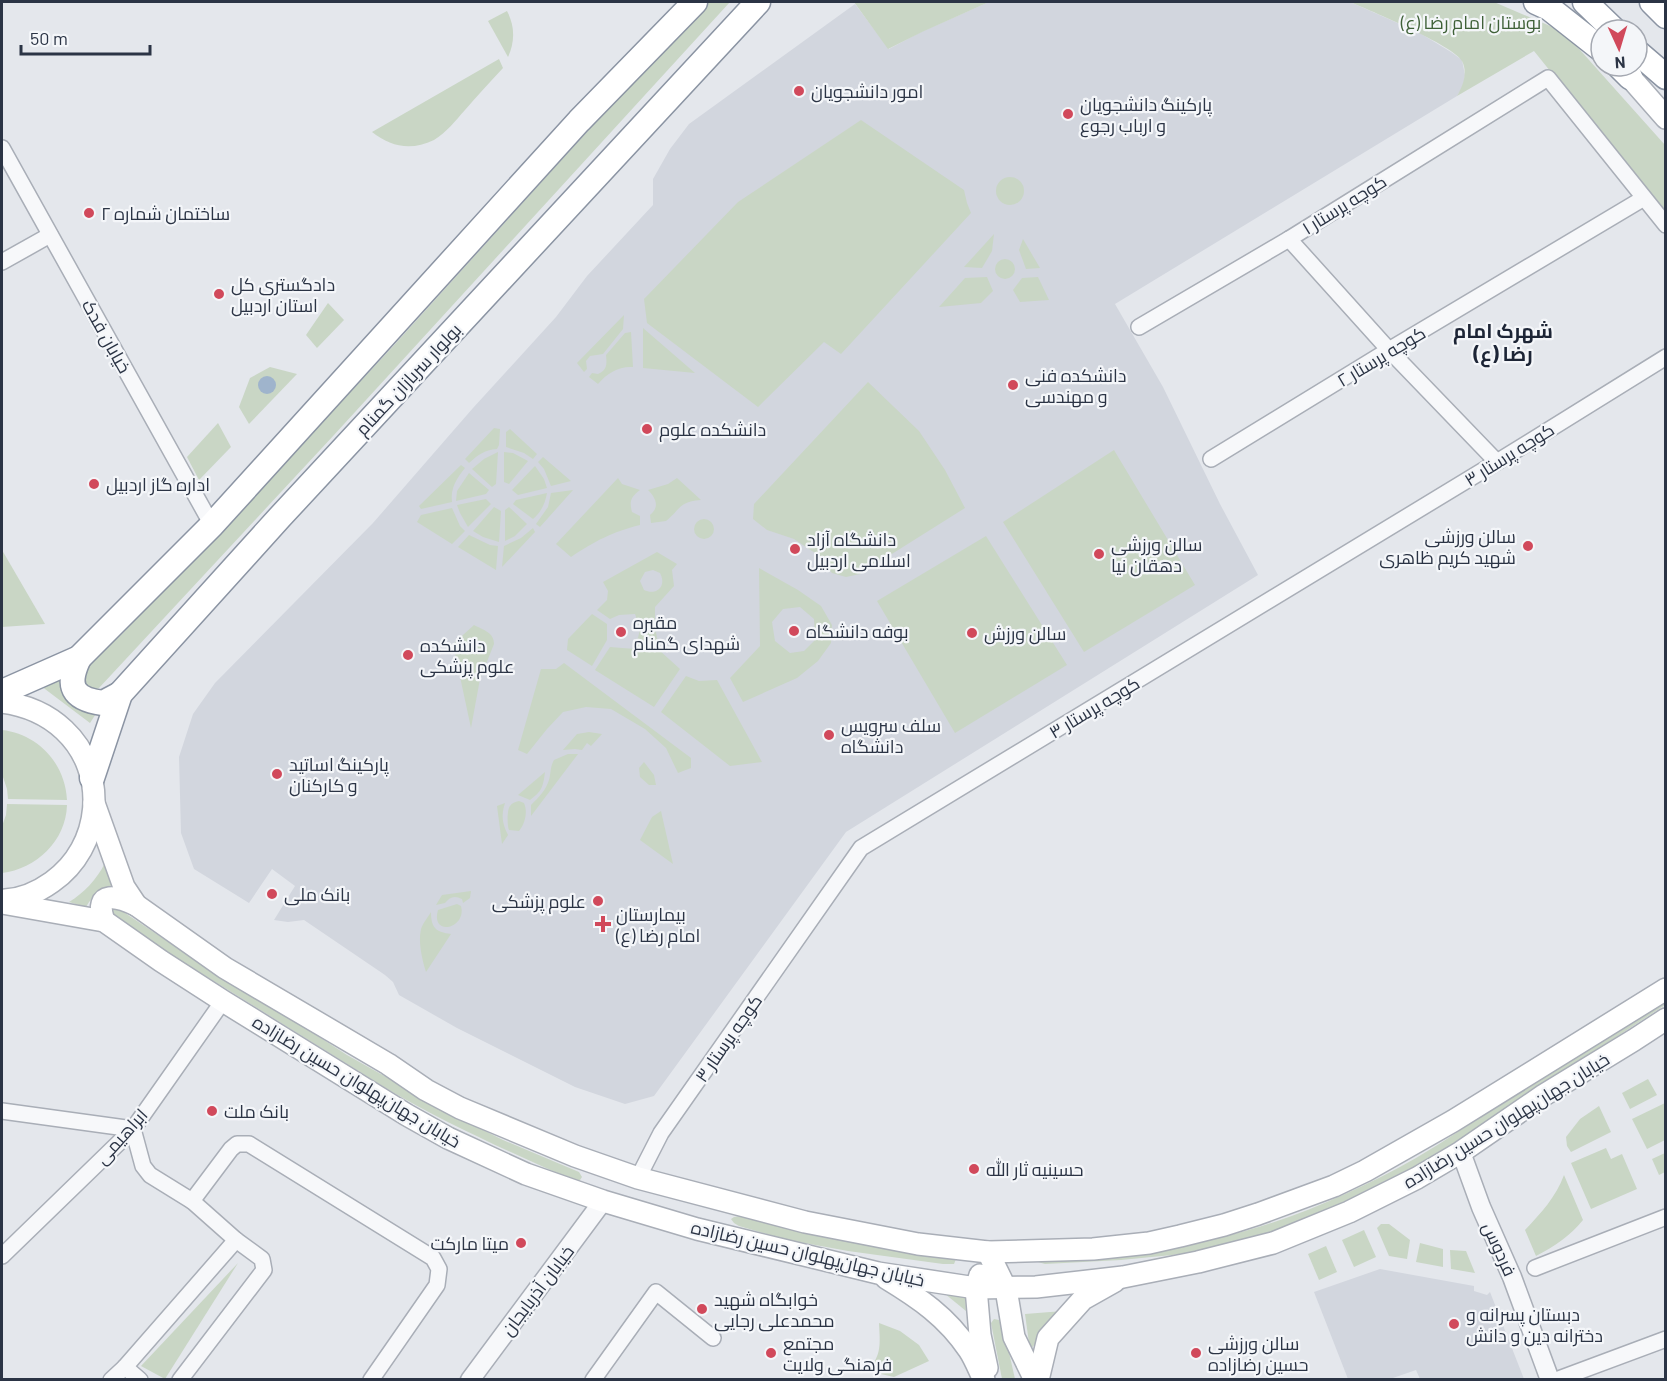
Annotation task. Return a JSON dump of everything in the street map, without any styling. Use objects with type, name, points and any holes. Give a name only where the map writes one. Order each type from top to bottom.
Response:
[{"type":"highway","points":[[2,692],[79,658],[212,525],[579,121],[695,2]]},
{"type":"highway","points":[[751,10],[777,2]]},
{"type":"highway","points":[[1536,2],[1549,8],[1589,40]]},
{"type":"highway","points":[[1585,2],[1602,18]]},
{"type":"highway","points":[[1652,2],[1665,16]]},
{"type":"highway","name":"بولوار سربازان گمنام","points":[[92,778],[120,694],[280,517],[751,10]]},
{"type":"highway","points":[[1649,63],[1665,77]]},
{"type":"highway","points":[[79,658],[71,680],[80,698],[103,704],[120,694]]},
{"type":"main road","points":[[1630,78],[1665,118]]},
{"type":"main road","points":[[2,702],[34,710],[65,730],[86,760],[92,778],[94,803],[90,832],[72,864],[59,878],[27,896],[2,902]]},
{"type":"main road","name":"خیابان جهان‌پهلوان حسین رضا‌زاده","points":[[94,803],[124,887],[136,905],[225,968],[460,1108],[575,1156],[638,1178],[805,1222],[918,1244],[988,1252],[1094,1249],[1149,1243],[1224,1225],[1323,1190],[1365,1171],[1426,1137],[1665,990]]},
{"type":"main road","points":[[104,921],[101,907],[111,897],[136,905]]},
{"type":"main road","name":"خیابان جهان‌پهلوان حسین رضا‌زاده","points":[[2,902],[104,921],[223,1001],[397,1109],[448,1138],[526,1174],[603,1201],[697,1229],[878,1272],[976,1288],[1036,1287],[1123,1277],[1198,1262],[1273,1243],[1349,1212],[1417,1178],[1461,1152],[1544,1095],[1665,1019]]},
{"type":"main road","points":[[1619,1018],[1665,971]]},
{"type":"main road","points":[[1634,1040],[1665,1029]]},
{"type":"main road","points":[[988,1252],[976,1288],[980,1335],[990,1380]]},
{"type":"main road","points":[[988,1252],[1006,1289],[1014,1337],[1037,1380]]},
{"type":"main road","points":[[878,1272],[921,1300],[950,1325],[970,1351],[984,1380]]},
{"type":"main road","points":[[1037,1380],[1048,1338],[1060,1323],[1083,1299],[1123,1277]]},
{"type":"street","name":"کوچه پرستار ۱","points":[[1139,327],[1289,239],[1548,78],[1644,198]]},
{"type":"street","name":"خیابان فدک","points":[[2,148],[212,525]]},
{"type":"street","points":[[1644,198],[1665,225]]},
{"type":"street","name":"کوچه پرستار ۲","points":[[1211,459],[1644,198]]},
{"type":"street","points":[[2,262],[50,235]]},
{"type":"street","points":[[1289,239],[1389,350],[1497,462]]},
{"type":"street","name":"کوچه پرستار ۳","points":[[638,1178],[661,1133],[861,848],[1497,462],[1665,357]]},
{"type":"street","name":"ابراهیمی","points":[[2,1256],[132,1129],[223,1001]]},
{"type":"street","points":[[2,1111],[132,1129],[143,1167],[150,1175],[192,1201],[237,1240],[262,1258],[264,1270],[180,1380]]},
{"type":"street","points":[[192,1201],[231,1149],[237,1144],[249,1144],[433,1258],[439,1269],[436,1285],[371,1380]]},
{"type":"street","name":"فردوس","points":[[1461,1152],[1481,1207],[1512,1277],[1550,1380]]},
{"type":"street","name":"خیابان آذربایجان","points":[[470,1380],[603,1201]]},
{"type":"street","points":[[1535,1268],[1665,1217]]},
{"type":"street","points":[[111,1380],[237,1240]]},
{"type":"street","points":[[593,1380],[656,1292],[713,1338]]},
{"type":"street","points":[[1557,1380],[1665,1339]]},
{"type":"street","points":[[125,1367],[140,1380]]},
{"type":"shaded area","name":"دانشگاه آزاد اسلامی اردبیل","points":[[989,2],[1350,2],[1418,32],[1462,60],[1465,75],[1463,87],[1457,96],[1115,304],[1163,387],[1220,504],[1258,575],[846,832],[654,1096],[625,1104],[575,1087],[457,1028],[399,995],[393,982],[385,975],[304,920],[288,922],[274,920],[295,886],[272,869],[249,903],[194,869],[181,833],[179,757],[193,714],[215,683],[373,523],[556,317],[587,276],[653,205],[653,179],[670,149],[689,124],[855,4],[889,49]]},
{"type":"shaded area","points":[[1380,1269],[1474,1286],[1474,1291],[1487,1295],[1490,1292],[1524,1379],[1420,1379],[1416,1370],[1390,1379],[1348,1379],[1314,1292]]},
{"type":"green space","points":[[708,2],[730,2],[99,688],[93,691],[87,688],[80,672],[123,633],[320,425],[622,93]]},
{"type":"green space","points":[[854,2],[989,2],[888,49]]},
{"type":"green space","name":"بوستان امام رضا (ع)","points":[[1350,2],[1494,2],[1564,32],[1589,60],[1589,78],[1605,78],[1665,145],[1665,214],[1534,51],[1457,96],[1465,74],[1462,61],[1443,46],[1410,28]]},
{"type":"green space","points":[[507,11],[512,22],[513,34],[508,57],[488,21]]},
{"type":"green space","points":[[499,59],[503,68],[451,126],[434,140],[417,146],[401,146],[386,141],[372,132]]},
{"type":"green space","points":[[861,120],[964,190],[971,213],[841,354],[824,342],[758,407],[647,323],[644,299],[738,202]]},
{"type":"green space","points":[[1010,177],[1020,181],[1024,191],[1020,201],[1010,205],[1000,201],[996,191],[1000,181]]},
{"type":"green space","points":[[994,234],[992,251],[982,268],[964,267]]},
{"type":"green space","points":[[1023,239],[1040,268],[1026,269],[1019,250]]},
{"type":"green space","points":[[1005,259],[1012,262],[1015,269],[1012,276],[1005,279],[998,276],[995,269],[998,262]]},
{"type":"green space","points":[[987,277],[993,291],[981,303],[939,307],[965,278]]},
{"type":"green space","points":[[1038,277],[1049,300],[1020,302],[1013,290],[1022,278]]},
{"type":"green space","points":[[328,303],[344,320],[317,348],[306,335]]},
{"type":"green space","points":[[624,315],[623,329],[603,354],[590,356],[586,361],[587,369],[584,372],[577,363]]},
{"type":"green space","points":[[643,328],[695,373],[643,368]]},
{"type":"green space","points":[[631,332],[633,367],[614,371],[598,384],[589,377],[592,373],[598,374],[605,369],[606,355],[625,333]]},
{"type":"green space","points":[[270,367],[297,374],[249,424],[239,407],[250,378]]},
{"type":"green space","points":[[868,382],[919,431],[945,470],[965,508],[860,574],[846,577],[832,573],[815,553],[794,539],[767,530],[753,519],[754,504]]},
{"type":"green space","points":[[218,423],[231,447],[199,480],[187,457]]},
{"type":"green space","points":[[494,428],[500,429],[497,449],[481,453],[469,463],[465,459]]},
{"type":"green space","points":[[510,429],[537,454],[533,459],[524,453],[506,447],[506,432]]},
{"type":"green space","name":"سالن ورزشی دهقان نیا","points":[[1114,450],[1195,585],[1084,652],[1003,522]]},
{"type":"green space","points":[[498,452],[496,484],[492,487],[472,469],[484,459]]},
{"type":"green space","points":[[504,452],[513,453],[528,461],[509,484],[504,482]]},
{"type":"green space","points":[[543,457],[571,481],[551,486],[544,469],[538,462]]},
{"type":"green space","points":[[461,465],[465,468],[453,488],[452,502],[421,509],[419,506]]},
{"type":"green space","points":[[535,466],[547,488],[518,495],[512,490]]},
{"type":"green space","points":[[469,473],[489,490],[486,494],[456,501],[457,491]]},
{"type":"green space","points":[[618,478],[622,484],[640,490],[633,497],[631,505],[632,512],[640,516],[640,525],[604,538],[571,557],[556,544]]},
{"type":"green space","points":[[677,478],[701,500],[684,504],[666,521],[651,523],[650,515],[655,509],[656,502],[648,490],[668,484]]},
{"type":"green space","points":[[573,490],[540,527],[536,524],[548,507],[551,493]]},
{"type":"green space","points":[[547,493],[542,508],[533,519],[513,504],[516,500]]},
{"type":"green space","points":[[486,499],[491,504],[468,527],[457,505]]},
{"type":"green space","points":[[494,507],[501,511],[499,542],[473,531]]},
{"type":"green space","points":[[509,507],[527,524],[515,536],[505,541],[505,510]]},
{"type":"green space","points":[[452,508],[460,526],[465,531],[452,544],[417,522],[421,515]]},
{"type":"green space","points":[[700,519],[708,519],[714,525],[714,533],[708,539],[700,539],[694,533],[694,525]]},
{"type":"green space","points":[[533,528],[535,532],[502,567],[504,546],[521,538]]},
{"type":"green space","points":[[469,535],[490,545],[498,546],[496,570],[458,547]]},
{"type":"green space","name":"سالن ورزش","points":[[986,536],[1067,665],[955,733],[877,601]]},
{"type":"green space","points":[[2,550],[45,624],[2,627]]},
{"type":"green space","points":[[657,552],[677,564],[672,570],[674,586],[655,607],[655,626],[639,625],[635,614],[619,615],[610,619],[597,610],[607,600],[608,591],[603,582]],"holes":[[[653,570],[660,573],[662,578],[660,589],[653,592],[644,590],[640,581],[645,572]]]},
{"type":"green space","points":[[759,568],[821,606],[832,625],[831,643],[818,661],[797,678],[743,702],[730,678],[760,646]],"holes":[[[800,607],[814,619],[815,640],[804,651],[790,653],[775,641],[772,622],[783,609]]]},
{"type":"green space","points":[[592,614],[607,624],[607,640],[592,666],[567,650],[568,639]]},
{"type":"green space","points":[[474,625],[490,634],[494,644],[480,679],[471,728],[453,644]]},
{"type":"green space","points":[[640,630],[656,632],[659,650],[680,669],[654,707],[595,670],[610,647],[635,649]]},
{"type":"green space","points":[[564,663],[691,758],[691,768],[678,773],[666,748],[645,729],[611,709],[586,707],[563,712],[527,754],[518,750],[541,669],[556,669]]},
{"type":"green space","points":[[60,675],[62,690],[99,709],[90,723],[41,686]]},
{"type":"green space","points":[[686,676],[699,681],[717,680],[762,762],[730,766],[661,712]]},
{"type":"green space","points":[[2,730],[27,737],[47,753],[61,774],[67,800],[8,799],[2,774]]},
{"type":"green space","points":[[589,732],[602,734],[591,746],[587,743],[582,750],[563,750],[577,734]]},
{"type":"green space","points":[[568,754],[578,754],[531,816],[531,805],[546,787],[554,760]]},
{"type":"green space","points":[[644,762],[654,775],[656,785],[649,785],[640,777],[639,768]]},
{"type":"green space","points":[[545,772],[541,788],[534,797],[530,800],[518,795]]},
{"type":"green space","points":[[519,801],[524,803],[525,807],[524,821],[519,831],[509,830],[509,808],[513,803]]},
{"type":"green space","points":[[505,803],[503,819],[508,835],[502,844],[497,806]]},
{"type":"green space","points":[[7,804],[67,805],[61,830],[47,851],[26,866],[2,873],[2,826]]},
{"type":"green space","points":[[661,811],[673,864],[640,840],[652,817]]},
{"type":"green space","points":[[105,863],[113,885],[97,893],[86,907],[69,902],[90,885]]},
{"type":"green space","points":[[471,891],[470,898],[463,903],[462,899],[454,897],[445,903],[436,905],[442,895]]},
{"type":"green space","points":[[457,904],[461,906],[459,920],[449,927],[443,927],[437,919],[438,910]]},
{"type":"green space","points":[[116,907],[200,963],[250,992],[347,1055],[459,1118],[503,1140],[579,1172],[582,1177],[575,1181],[528,1160],[458,1127],[389,1090],[175,957],[113,914],[111,908]]},
{"type":"green space","points":[[431,912],[435,928],[451,934],[426,972],[420,934]]},
{"type":"green space","points":[[1665,999],[1665,1005],[1414,1170],[1363,1196],[1291,1227],[1207,1250],[1172,1255],[1045,1264],[1038,1262],[1038,1259],[1196,1243],[1269,1224],[1320,1205],[1416,1158]]},
{"type":"green space","points":[[1648,1079],[1657,1095],[1630,1109],[1622,1093]]},
{"type":"green space","points":[[1665,1103],[1665,1140],[1647,1149],[1632,1119]]},
{"type":"green space","points":[[1599,1106],[1611,1132],[1571,1152],[1567,1146],[1566,1137],[1580,1119]]},
{"type":"green space","points":[[1606,1148],[1611,1159],[1622,1154],[1637,1189],[1591,1209],[1571,1163]]},
{"type":"green space","points":[[1665,1153],[1665,1172],[1659,1175],[1652,1159]]},
{"type":"green space","points":[[1564,1175],[1583,1220],[1562,1240],[1536,1256],[1525,1230],[1552,1198]]},
{"type":"green space","points":[[740,1216],[843,1241],[954,1255],[956,1259],[954,1264],[943,1264],[788,1240],[739,1226],[731,1219]]},
{"type":"green space","points":[[1381,1224],[1389,1224],[1410,1240],[1407,1259],[1389,1256],[1377,1228]]},
{"type":"green space","points":[[1364,1230],[1376,1257],[1354,1267],[1342,1240]]},
{"type":"green space","points":[[1420,1243],[1443,1249],[1443,1267],[1416,1262]]},
{"type":"green space","points":[[1326,1246],[1337,1272],[1319,1280],[1308,1254]]},
{"type":"green space","points":[[1450,1250],[1466,1251],[1475,1273],[1451,1269]]},
{"type":"green space","points":[[238,1263],[165,1379],[141,1366]]},
{"type":"green space","points":[[939,1289],[965,1292],[966,1311]]},
{"type":"green space","points":[[1063,1311],[1030,1350],[1025,1314]]},
{"type":"green space","points":[[994,1319],[999,1320],[1004,1330],[1015,1379],[1002,1379],[991,1323]]},
{"type":"green space","points":[[879,1323],[900,1331],[919,1345],[929,1361],[894,1377],[868,1371],[878,1354]]},
{"type":"water","points":[[263,376],[271,376],[276,381],[274,392],[263,394],[258,389],[258,381]]},
{"type":"place","name":"امور دانشجویان","points":[[799,91]]},
{"type":"place","name":"پارکینگ دانشجویان و ارباب رجوع","points":[[1068,114]]},
{"type":"place","name":"ساختمان شماره ۲","points":[[89,213]]},
{"type":"place","name":"دادگستری کل استان اردبیل","points":[[219,294]]},
{"type":"place","name":"دانشکده فنی و مهندسی","points":[[1013,385]]},
{"type":"place","name":"دانشکده علوم","points":[[647,429]]},
{"type":"place","name":"اداره گاز اردبیل","points":[[94,484]]},
{"type":"place","name":"سالن ورزشی شهید کریم ظاهری","points":[[1528,546]]},
{"type":"place","name":"دانشگاه آزاد اسلامی اردبیل","points":[[795,549]]},
{"type":"place","name":"سالن ورزشی دهقان نیا","points":[[1099,554]]},
{"type":"place","name":"بوفه دانشگاه","points":[[794,631]]},
{"type":"place","name":"مقبره شهدای گمنام","points":[[621,632]]},
{"type":"place","name":"سالن ورزش","points":[[972,633]]},
{"type":"place","name":"دانشکده علوم پزشکی","points":[[408,655]]},
{"type":"place","name":"سلف سرویس دانشگاه","points":[[829,735]]},
{"type":"place","name":"پارکینگ اساتید و کارکنان","points":[[277,774]]},
{"type":"place","name":"بانک ملی","points":[[272,894]]},
{"type":"place","name":"علوم پزشکی","points":[[598,901]]},
{"type":"place","name":"بیمارستان امام رضا (ع)","points":[[603,924]]},
{"type":"place","name":"بانک ملت","points":[[212,1111]]},
{"type":"place","name":"حسینیه ثار الله","points":[[974,1169]]},
{"type":"place","name":"میتا مارکت","points":[[521,1243]]},
{"type":"place","name":"خوابگاه شهید محمدعلی رجایی","points":[[702,1309]]},
{"type":"place","name":"دبستان پسرانه و دخترانه دین و دانش","points":[[1454,1324]]},
{"type":"place","name":"مجتمع فرهنگی ولایت","points":[[771,1353]]},
{"type":"place","name":"سالن ورزشی حسین رضا‌زاده","points":[[1196,1353]]},
{"type":"district","name":"شهرک امام رضا (ع)","points":[[1503,342]]}]
